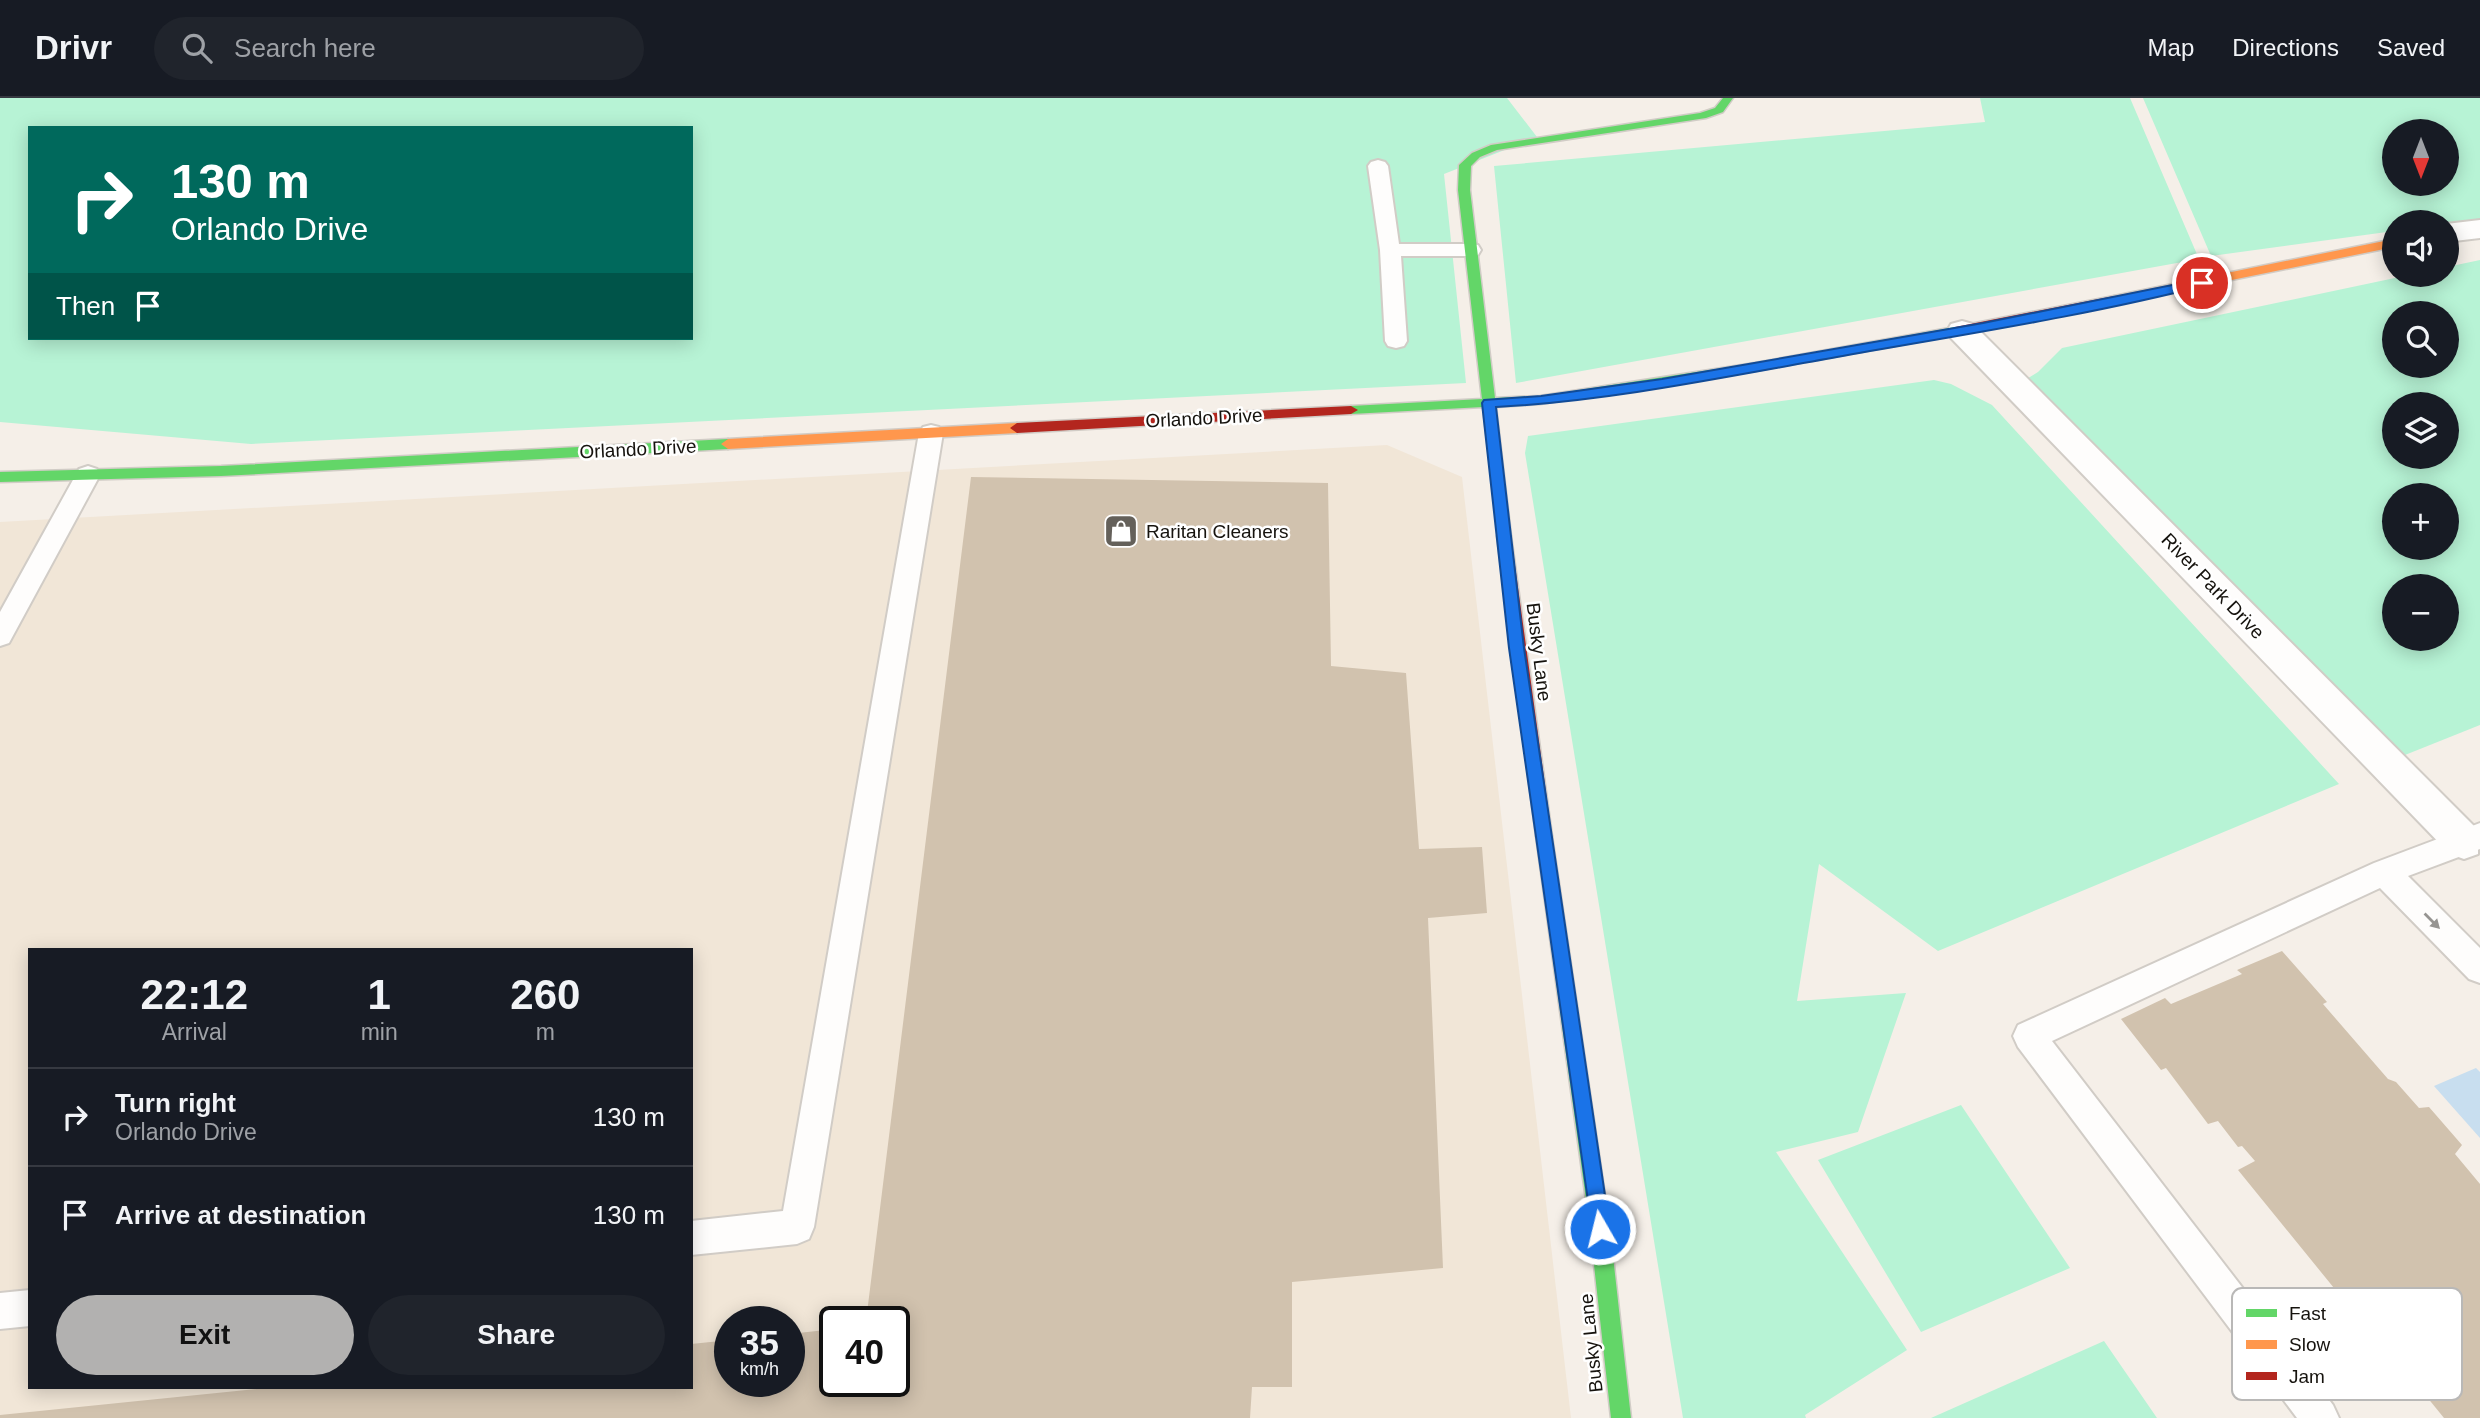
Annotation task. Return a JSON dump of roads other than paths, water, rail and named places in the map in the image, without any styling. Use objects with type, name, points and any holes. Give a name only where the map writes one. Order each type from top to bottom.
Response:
[{"type":"street","name":"Busky Lane","points":[[1621,1418],[1600,1229],[1517,648],[1464,190],[1465,165],[1476,155],[1495,147],[1702,116],[1719,110],[1728,98]]},
{"type":"street","points":[[2459,231],[2480,229]]},
{"type":"street","name":"Orlando Drive","points":[[0,477],[221,471],[1541,400],[1662,383],[1962,331],[2382,245]]},
{"type":"street","name":"River Park Drive","points":[[1962,331],[2472,839]]},
{"type":"lane","points":[[1378,166],[1390,250],[1396,341]]},
{"type":"lane","points":[[1390,250],[1471,250]]},
{"type":"lane","points":[[693,1238],[797,1227],[931,433]]},
{"type":"lane","points":[[0,636],[88,475]]},
{"type":"lane","points":[[2232,1304],[2029,1037],[2384,872],[2472,839]]},
{"type":"lane","points":[[2384,872],[2480,969]]},
{"type":"lane","points":[[0,1311],[28,1308]]},
{"type":"lane","points":[[2305,1400],[2319,1418]]},
{"type":"water","points":[[2476,1068],[2480,1072],[2480,1138],[2434,1086]]},
{"type":"place","name":"Raritan Cleaners","points":[[1121,531]]}]
